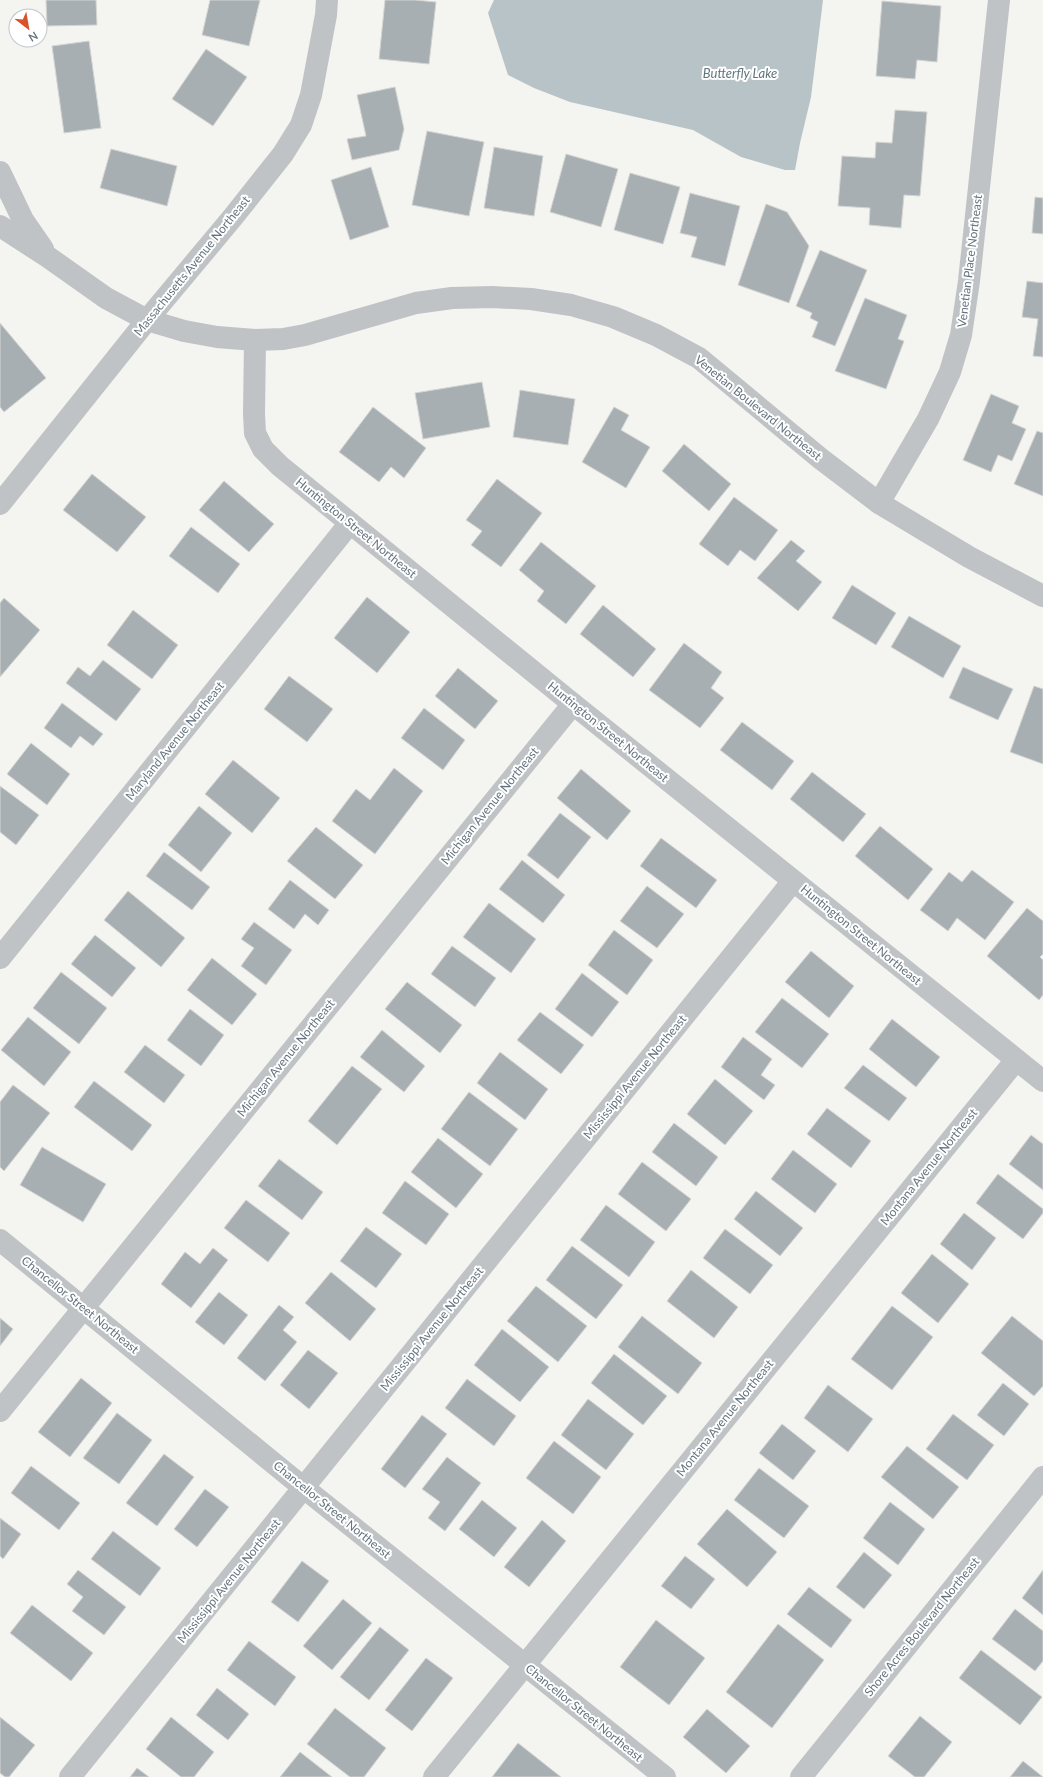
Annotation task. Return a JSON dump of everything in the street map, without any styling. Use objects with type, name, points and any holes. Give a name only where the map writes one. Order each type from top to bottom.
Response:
[{"type":"street","name":"Massachusetts Avenue Northeast","points":[[0,504],[147,320],[273,166],[301,125],[311,95],[326,15],[327,0]]},
{"type":"street","name":"Venetian Place Northeast","points":[[879,504],[928,419],[950,372],[961,335],[969,281],[999,0]]},
{"type":"street","points":[[0,172],[23,220],[48,257]]},
{"type":"street","name":"Venetian Boulevard Northeast","points":[[0,226],[48,257],[106,298],[147,320],[184,331],[218,337],[255,340],[283,339],[305,335],[416,303],[452,298],[492,297],[531,299],[571,305],[613,317],[656,335],[699,358],[821,459],[879,504],[969,557],[1043,596]]},
{"type":"street","name":"Huntington Street Northeast","points":[[255,340],[255,433],[263,448],[280,466],[572,704],[1043,1081]]},
{"type":"street","name":"Maryland Avenue Northeast","points":[[0,958],[350,523]]},
{"type":"street","name":"Michigan Avenue Northeast","points":[[0,1411],[572,704]]},
{"type":"street","name":"Mississippi Avenue Northeast","points":[[70,1777],[793,881]]},
{"type":"street","name":"Montana Avenue Northeast","points":[[434,1777],[1016,1060]]},
{"type":"street","name":"Chancellor Street Northeast","points":[[0,1240],[304,1488],[665,1777]]},
{"type":"street","name":"Shore Acres Boulevard Northeast","points":[[801,1777],[1043,1477]]},
{"type":"water","name":"Butterfly Lake","points":[[494,0],[823,0],[811,97],[795,170],[785,170],[741,157],[693,130],[570,102],[534,88],[508,75],[488,13]]},
{"type":"building","points":[[46,0],[96,0],[97,25],[48,26],[48,8],[46,8]]},
{"type":"building","points":[[210,0],[260,0],[249,46],[202,35]]},
{"type":"building","points":[[385,0],[436,2],[429,64],[379,59]]},
{"type":"building","points":[[882,1],[941,6],[937,62],[917,60],[915,79],[876,76]]},
{"type":"building","points":[[89,41],[101,128],[64,133],[52,46]]},
{"type":"building","points":[[206,49],[247,77],[213,126],[172,99]]},
{"type":"building","points":[[395,87],[404,129],[399,150],[352,160],[347,139],[366,136],[357,95]]},
{"type":"building","points":[[895,110],[927,112],[920,196],[904,195],[901,228],[869,225],[870,208],[838,206],[842,156],[875,158],[876,142],[892,143]]},
{"type":"building","points":[[427,131],[484,142],[469,216],[412,205]]},
{"type":"building","points":[[494,147],[543,156],[534,216],[484,208]]},
{"type":"building","points":[[111,149],[177,166],[167,206],[100,188]]},
{"type":"building","points":[[566,154],[618,169],[601,227],[550,212]]},
{"type":"building","points":[[371,167],[389,227],[350,240],[331,180]]},
{"type":"building","points":[[630,173],[680,187],[663,244],[614,230]]},
{"type":"building","points":[[690,193],[740,206],[725,266],[691,257],[697,237],[680,233]]},
{"type":"building","points":[[1035,197],[1043,198],[1043,234],[1032,233]]},
{"type":"building","points":[[766,204],[787,212],[809,246],[789,303],[738,285]]},
{"type":"building","points":[[820,250],[867,270],[835,346],[812,337],[818,322],[810,318],[812,313],[796,306]]},
{"type":"building","points":[[1027,281],[1043,283],[1043,357],[1033,356],[1038,319],[1022,317]]},
{"type":"building","points":[[865,298],[907,315],[898,339],[904,341],[886,389],[835,371]]},
{"type":"building","points":[[0,323],[46,378],[4,412],[0,407]]},
{"type":"building","points":[[482,382],[490,427],[423,439],[415,393]]},
{"type":"building","points":[[520,390],[575,399],[568,445],[513,437]]},
{"type":"building","points":[[991,394],[1019,406],[1012,423],[1026,429],[1012,461],[998,455],[991,472],[963,460]]},
{"type":"building","points":[[373,407],[426,448],[404,478],[391,467],[379,482],[339,452]]},
{"type":"building","points":[[614,407],[629,415],[621,430],[650,447],[626,488],[582,462]]},
{"type":"building","points":[[1037,431],[1043,433],[1043,496],[1014,484]]},
{"type":"building","points":[[684,444],[731,484],[709,511],[662,471]]},
{"type":"building","points":[[92,474],[146,517],[117,552],[63,510]]},
{"type":"building","points":[[497,479],[542,513],[501,567],[471,545],[482,531],[466,520]]},
{"type":"building","points":[[224,481],[274,524],[249,552],[199,510]]},
{"type":"building","points":[[734,497],[778,530],[755,561],[740,550],[728,566],[699,544]]},
{"type":"building","points":[[191,527],[240,564],[218,593],[169,556]]},
{"type":"building","points":[[791,540],[805,551],[796,561],[822,582],[798,611],[757,578]]},
{"type":"building","points":[[541,542],[596,586],[566,624],[537,601],[544,591],[519,570]]},
{"type":"building","points":[[852,585],[896,613],[876,645],[832,618]]},
{"type":"building","points":[[367,597],[410,632],[377,673],[334,638]]},
{"type":"building","points":[[4,598],[40,630],[0,677],[0,603]]},
{"type":"building","points":[[603,605],[656,649],[633,677],[580,634]]},
{"type":"building","points":[[133,610],[178,645],[152,679],[107,645]]},
{"type":"building","points":[[909,616],[961,646],[943,678],[891,647]]},
{"type":"building","points":[[684,643],[722,672],[711,688],[724,698],[700,728],[649,690]]},
{"type":"building","points":[[103,660],[141,689],[116,721],[66,683],[78,667],[90,676]]},
{"type":"building","points":[[963,667],[1013,689],[998,720],[949,698]]},
{"type":"building","points":[[458,668],[498,701],[475,729],[435,696]]},
{"type":"building","points":[[289,676],[333,709],[307,742],[264,709]]},
{"type":"building","points":[[1034,686],[1043,689],[1043,764],[1010,752]]},
{"type":"building","points":[[62,703],[103,734],[93,746],[80,736],[71,748],[44,728]]},
{"type":"building","points":[[424,708],[465,740],[443,770],[401,738]]},
{"type":"building","points":[[742,722],[794,761],[772,790],[720,750]]},
{"type":"building","points":[[31,743],[70,774],[47,805],[7,774]]},
{"type":"building","points":[[233,760],[280,798],[252,833],[205,794]]},
{"type":"building","points":[[394,768],[423,791],[375,854],[332,821],[356,789],[370,800]]},
{"type":"building","points":[[581,769],[631,811],[607,840],[557,798]]},
{"type":"building","points":[[812,772],[866,814],[843,842],[790,799]]},
{"type":"building","points":[[0,786],[39,815],[16,845],[0,832]]},
{"type":"building","points":[[199,806],[232,833],[201,872],[168,845]]},
{"type":"building","points":[[560,813],[591,837],[558,879],[527,855]]},
{"type":"building","points":[[880,826],[933,869],[908,900],[855,856]]},
{"type":"building","points":[[316,827],[363,865],[335,899],[287,861]]},
{"type":"building","points":[[661,838],[717,880],[696,908],[640,866]]},
{"type":"building","points":[[164,852],[210,887],[192,910],[146,876]]},
{"type":"building","points":[[522,860],[565,895],[543,923],[499,889]]},
{"type":"building","points":[[972,870],[1014,902],[985,940],[957,918],[948,931],[920,910],[949,872],[962,882]]},
{"type":"building","points":[[290,880],[329,910],[318,925],[305,914],[294,929],[268,909]]},
{"type":"building","points":[[647,886],[684,914],[657,948],[620,921]]},
{"type":"building","points":[[128,891],[185,938],[161,967],[104,920]]},
{"type":"building","points":[[489,903],[536,939],[511,973],[463,937]]},
{"type":"building","points":[[1027,908],[1043,921],[1043,954],[1040,957],[1043,960],[1043,995],[1039,1000],[987,956]]},
{"type":"building","points":[[254,922],[292,950],[266,985],[241,966],[254,948],[241,939]]},
{"type":"building","points":[[614,930],[653,960],[627,995],[588,965]]},
{"type":"building","points":[[95,935],[136,968],[112,997],[71,964]]},
{"type":"building","points":[[452,946],[496,978],[475,1007],[431,974]]},
{"type":"building","points":[[811,951],[854,986],[829,1018],[785,982]]},
{"type":"building","points":[[212,958],[257,994],[232,1025],[187,990]]},
{"type":"building","points":[[61,972],[107,1008],[79,1044],[33,1008]]},
{"type":"building","points":[[582,973],[619,1002],[592,1037],[555,1009]]},
{"type":"building","points":[[407,982],[462,1025],[440,1053],[385,1009]]},
{"type":"building","points":[[782,998],[829,1034],[802,1068],[755,1032]]},
{"type":"building","points":[[190,1009],[224,1035],[201,1066],[167,1040]]},
{"type":"building","points":[[540,1012],[584,1045],[561,1074],[517,1040]]},
{"type":"building","points":[[28,1017],[71,1052],[44,1086],[1,1050]]},
{"type":"building","points":[[892,1019],[940,1057],[916,1087],[869,1049]]},
{"type":"building","points":[[382,1030],[425,1066],[404,1092],[360,1057]]},
{"type":"building","points":[[743,1037],[772,1059],[761,1075],[775,1085],[764,1100],[721,1067]]},
{"type":"building","points":[[145,1045],[185,1075],[164,1103],[124,1072]]},
{"type":"building","points":[[500,1052],[548,1089],[525,1120],[477,1083]]},
{"type":"building","points":[[863,1065],[907,1098],[889,1121],[844,1088]]},
{"type":"building","points":[[352,1066],[382,1089],[337,1145],[308,1121]]},
{"type":"building","points":[[715,1079],[753,1111],[725,1145],[687,1114]]},
{"type":"building","points":[[94,1081],[152,1125],[132,1151],[74,1107]]},
{"type":"building","points":[[13,1085],[50,1113],[4,1171],[0,1167],[0,1102]]},
{"type":"building","points":[[469,1092],[518,1129],[490,1166],[441,1129]]},
{"type":"building","points":[[827,1108],[871,1141],[851,1168],[807,1134]]},
{"type":"building","points":[[674,1123],[718,1157],[696,1186],[652,1152]]},
{"type":"building","points":[[1031,1135],[1043,1144],[1043,1190],[1009,1164]]},
{"type":"building","points":[[438,1138],[483,1174],[456,1208],[411,1172]]},
{"type":"building","points":[[42,1147],[106,1184],[83,1222],[20,1185]]},
{"type":"building","points":[[793,1150],[837,1184],[815,1213],[771,1179]]},
{"type":"building","points":[[279,1159],[323,1192],[302,1220],[258,1186]]},
{"type":"building","points":[[642,1162],[691,1199],[666,1231],[618,1194]]},
{"type":"building","points":[[998,1174],[1043,1209],[1043,1213],[1023,1239],[976,1203]]},
{"type":"building","points":[[405,1181],[449,1214],[426,1245],[382,1213]]},
{"type":"building","points":[[756,1191],[803,1228],[780,1256],[734,1219]]},
{"type":"building","points":[[246,1200],[290,1233],[268,1262],[224,1228]]},
{"type":"building","points":[[606,1205],[655,1242],[629,1277],[580,1240]]},
{"type":"building","points":[[964,1213],[996,1238],[972,1270],[940,1244]]},
{"type":"building","points":[[366,1227],[402,1254],[376,1288],[340,1261]]},
{"type":"building","points":[[725,1229],[773,1265],[750,1294],[703,1258]]},
{"type":"building","points":[[572,1246],[623,1285],[596,1319],[546,1280]]},
{"type":"building","points":[[213,1248],[228,1260],[191,1308],[161,1284],[185,1252],[200,1264]]},
{"type":"building","points":[[932,1254],[969,1284],[938,1323],[901,1293]]},
{"type":"building","points":[[691,1270],[738,1307],[714,1338],[667,1301]]},
{"type":"building","points":[[331,1272],[376,1309],[350,1341],[305,1303]]},
{"type":"building","points":[[536,1286],[587,1326],[558,1362],[507,1321]]},
{"type":"building","points":[[219,1292],[248,1315],[224,1345],[195,1322]]},
{"type":"building","points":[[279,1305],[294,1317],[283,1330],[297,1342],[265,1381],[237,1358]]},
{"type":"building","points":[[892,1306],[933,1337],[892,1390],[851,1359]]},
{"type":"building","points":[[642,1316],[702,1363],[678,1394],[618,1347]]},
{"type":"building","points":[[1012,1316],[1043,1341],[1043,1386],[1034,1396],[981,1353]]},
{"type":"building","points":[[0,1318],[13,1329],[0,1346]]},
{"type":"building","points":[[502,1329],[549,1367],[520,1402],[474,1365]]},
{"type":"building","points":[[308,1350],[338,1373],[309,1409],[280,1385]]},
{"type":"building","points":[[614,1354],[667,1396],[643,1425],[591,1383]]},
{"type":"building","points":[[81,1378],[112,1403],[70,1457],[38,1432]]},
{"type":"building","points":[[467,1379],[516,1416],[494,1446],[445,1408]]},
{"type":"building","points":[[1003,1383],[1029,1404],[1004,1436],[977,1415]]},
{"type":"building","points":[[828,1385],[873,1419],[848,1452],[804,1418]]},
{"type":"building","points":[[588,1399],[634,1434],[606,1470],[561,1435]]},
{"type":"building","points":[[117,1413],[152,1440],[119,1484],[83,1458]]},
{"type":"building","points":[[953,1414],[994,1445],[967,1480],[926,1449]]},
{"type":"building","points":[[422,1415],[447,1434],[405,1488],[381,1469]]},
{"type":"building","points":[[782,1424],[816,1451],[793,1480],[759,1453]]},
{"type":"building","points":[[554,1441],[601,1477],[573,1514],[526,1478]]},
{"type":"building","points":[[907,1446],[959,1487],[933,1519],[881,1477]]},
{"type":"building","points":[[164,1454],[194,1477],[157,1526],[126,1503]]},
{"type":"building","points":[[447,1457],[481,1483],[445,1531],[428,1518],[440,1502],[422,1489]]},
{"type":"building","points":[[31,1466],[80,1503],[59,1530],[11,1493]]},
{"type":"building","points":[[759,1468],[809,1506],[784,1538],[734,1500]]},
{"type":"building","points":[[205,1489],[229,1507],[197,1547],[174,1529]]},
{"type":"building","points":[[482,1500],[517,1528],[494,1557],[459,1529]]},
{"type":"building","points":[[890,1502],[925,1529],[898,1565],[863,1538]]},
{"type":"building","points":[[727,1509],[777,1552],[747,1587],[697,1544]]},
{"type":"building","points":[[0,1518],[21,1534],[3,1559],[0,1556]]},
{"type":"building","points":[[542,1520],[566,1541],[529,1587],[504,1567]]},
{"type":"building","points":[[113,1531],[161,1568],[140,1596],[91,1559]]},
{"type":"building","points":[[864,1552],[892,1575],[864,1609],[836,1587]]},
{"type":"building","points":[[685,1556],[715,1579],[691,1609],[661,1586]]},
{"type":"building","points":[[302,1561],[329,1581],[298,1622],[271,1602]]},
{"type":"building","points":[[78,1570],[126,1607],[104,1635],[72,1611],[83,1597],[67,1584]]},
{"type":"building","points":[[1043,1570],[1043,1615],[1022,1598]]},
{"type":"building","points":[[809,1587],[852,1620],[831,1648],[787,1614]]},
{"type":"building","points":[[343,1599],[372,1623],[332,1670],[303,1646]]},
{"type":"building","points":[[32,1605],[93,1653],[71,1681],[10,1633]]},
{"type":"building","points":[[1015,1609],[1043,1631],[1043,1661],[1035,1671],[992,1639]]},
{"type":"building","points":[[656,1620],[705,1658],[669,1705],[620,1667]]},
{"type":"building","points":[[778,1624],[824,1660],[772,1728],[726,1692]]},
{"type":"building","points":[[380,1627],[409,1650],[369,1700],[340,1677]]},
{"type":"building","points":[[249,1641],[296,1677],[275,1706],[227,1670]]},
{"type":"building","points":[[981,1650],[1042,1697],[1020,1725],[959,1678]]},
{"type":"building","points":[[426,1658],[453,1678],[412,1731],[385,1710]]},
{"type":"building","points":[[217,1688],[249,1714],[228,1740],[196,1715]]},
{"type":"building","points":[[335,1708],[386,1748],[364,1777],[350,1777],[307,1744]]},
{"type":"building","points":[[707,1709],[750,1746],[726,1773],[683,1737]]},
{"type":"building","points":[[920,1716],[952,1742],[924,1777],[915,1777],[888,1756]]},
{"type":"building","points":[[0,1717],[35,1745],[9,1777],[5,1777],[0,1773]]},
{"type":"building","points":[[171,1717],[214,1752],[194,1777],[181,1777],[146,1749]]},
{"type":"building","points":[[518,1743],[561,1777],[492,1777]]},
{"type":"building","points":[[300,1752],[332,1777],[280,1777]]},
{"type":"building","points":[[1023,1761],[1043,1777],[1010,1777]]},
{"type":"building","points":[[137,1768],[149,1777],[130,1777]]}]
